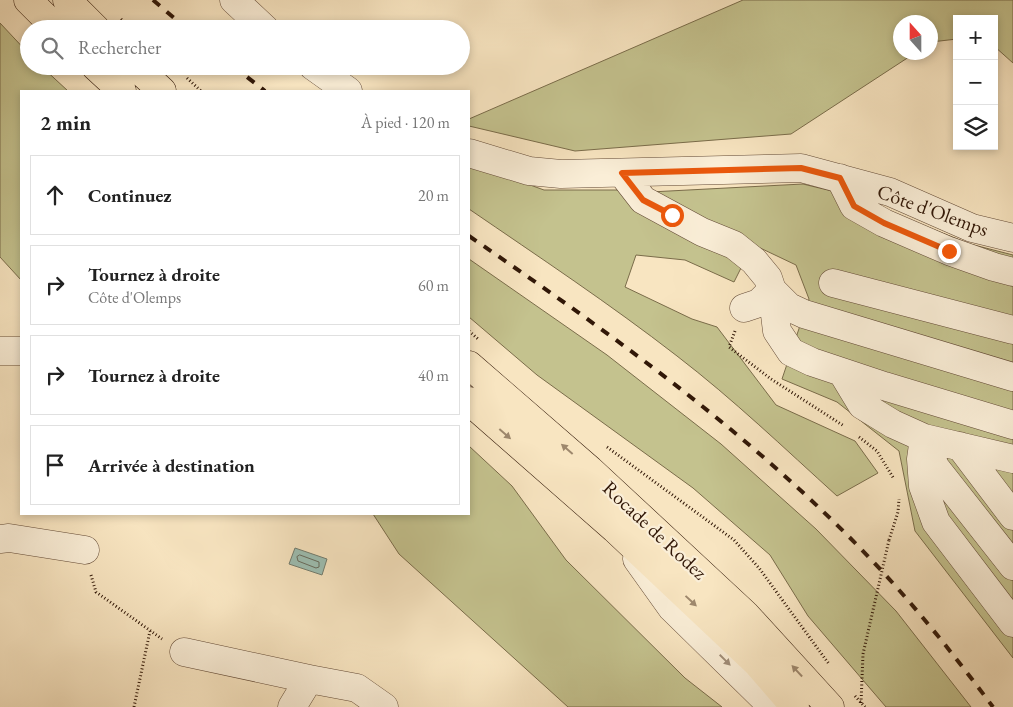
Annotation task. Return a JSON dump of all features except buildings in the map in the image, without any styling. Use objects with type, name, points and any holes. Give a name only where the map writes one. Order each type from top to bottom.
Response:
[{"type":"highway","points":[[28,0],[48,20]]},
{"type":"highway","points":[[67,0],[87,20]]},
{"type":"highway","points":[[105,75],[121,90]]},
{"type":"highway","points":[[145,75],[161,90]]},
{"type":"highway","name":"Rocade de Rodez","points":[[476,354],[590,470],[745,614],[840,698]]},
{"type":"highway","name":"Rocade de Rodez","points":[[470,403],[615,529],[757,664],[795,707]]},
{"type":"street","points":[[234,0],[255,20]]},
{"type":"street","points":[[326,75],[347,90]]},
{"type":"street","name":"Côte d'Olemps","points":[[470,153],[529,171],[561,174],[801,168],[890,192],[972,228],[1013,238]]},
{"type":"street","points":[[622,173],[643,200],[702,232],[734,245],[754,261],[768,278],[772,290],[777,331],[791,352],[812,362],[842,372],[1013,425]]},
{"type":"street","points":[[840,178],[854,206],[884,223],[949,251],[1013,272]]},
{"type":"street","points":[[833,283],[1013,330]]},
{"type":"street","points":[[744,308],[759,303],[772,290]]},
{"type":"street","points":[[772,290],[789,307],[804,314],[1013,376]]},
{"type":"street","points":[[0,351],[20,351]]},
{"type":"street","points":[[842,372],[862,405],[893,424],[924,438],[1013,459]]},
{"type":"street","points":[[924,438],[935,467],[1013,566]]},
{"type":"street","points":[[924,438],[921,459],[922,486],[936,522],[1013,623]]},
{"type":"street","points":[[960,446],[1013,516]]},
{"type":"street","points":[[615,529],[672,608],[773,707]]},
{"type":"street","points":[[0,539],[9,538],[84,550]]},
{"type":"street","points":[[184,652],[357,688],[384,707]]},
{"type":"street","points":[[292,707],[309,679]]},
{"type":"path","points":[[744,308],[729,348],[771,379],[850,430]]},
{"type":"path","points":[[470,334],[476,354]]},
{"type":"path","points":[[857,435],[877,450],[893,474],[896,483]]},
{"type":"path","points":[[606,446],[734,540],[759,568],[832,668]]},
{"type":"path","points":[[840,698],[863,705],[863,654],[889,540],[898,512],[899,492]]},
{"type":"path","points":[[84,550],[96,592],[150,631],[184,652]]},
{"type":"path","points":[[134,707],[150,631]]},
{"type":"shaded area","points":[[743,0],[1013,0],[1013,63],[998,50],[998,15],[953,15],[953,39],[938,41],[938,15],[893,15],[893,60],[904,60],[791,134],[575,151],[470,126],[470,119]]},
{"type":"shaded area","points":[[0,23],[20,44],[20,75],[51,75],[67,90],[20,90],[20,279],[0,257]]},
{"type":"shaded area","points":[[470,163],[544,190],[618,190],[742,266],[734,282],[685,260],[636,255],[625,287],[692,319],[717,327],[776,405],[855,441],[878,473],[837,496],[698,372],[600,299],[470,210]]},
{"type":"shaded area","points":[[803,184],[844,194],[970,244],[1013,255],[1013,658],[915,531],[899,451],[837,402],[782,379],[809,299],[796,265],[695,217],[650,192]]},
{"type":"shaded area","points":[[470,260],[607,355],[721,444],[816,529],[896,611],[971,707],[886,707],[808,616],[770,555],[693,488],[537,375],[470,318]]},
{"type":"shaded area","points":[[470,447],[512,486],[566,560],[685,678],[722,707],[568,707],[399,554],[374,515],[470,515]]},
{"type":"water","points":[[295,548],[327,559],[322,575],[289,564]]},
{"type":"railway","points":[[153,0],[176,20]]},
{"type":"railway","points":[[245,75],[264,90]]},
{"type":"railway","points":[[470,237],[623,345],[769,462],[815,504],[878,567],[929,625],[993,707]]},
{"type":"route","points":[[672,215],[643,200],[622,173],[801,168],[840,178],[854,206],[884,223],[949,251]]}]
